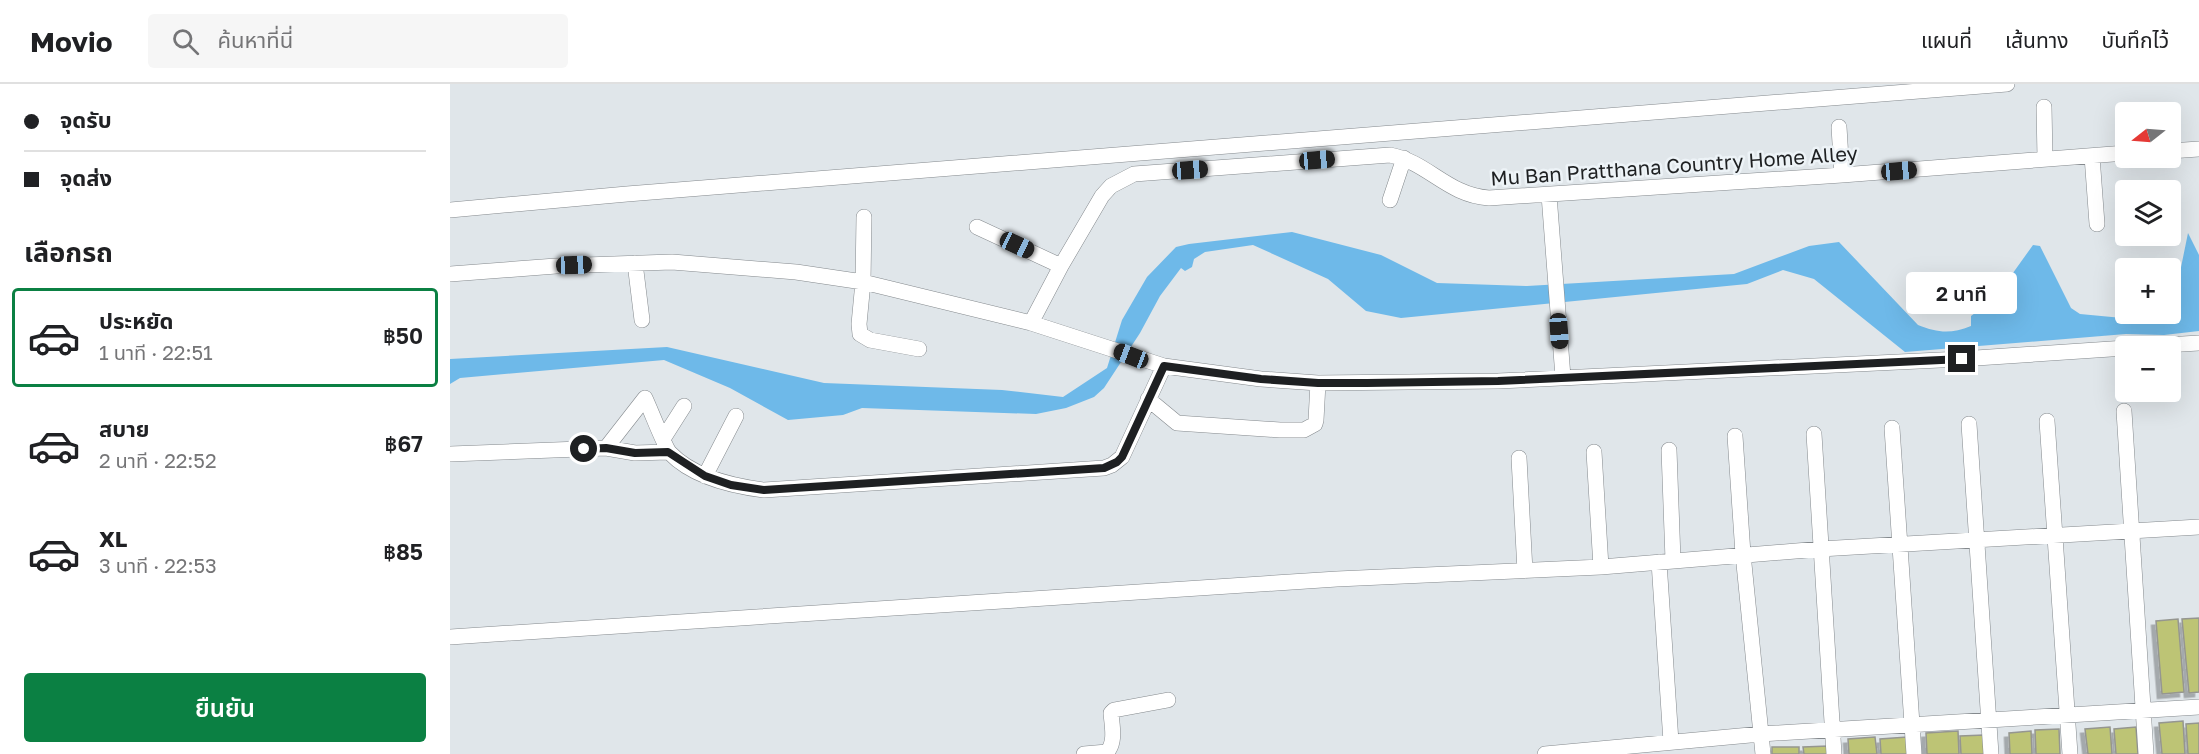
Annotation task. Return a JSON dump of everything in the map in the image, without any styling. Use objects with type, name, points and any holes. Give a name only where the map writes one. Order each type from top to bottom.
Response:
[{"type":"street","points":[[450,210],[2007,84]]},
{"type":"street","points":[[2044,107],[2045,158]]},
{"type":"street","points":[[1839,127],[1842,175]]},
{"type":"street","points":[[2181,150],[2199,149]]},
{"type":"street","name":"Mu Ban Pratthana Country Home Alley","points":[[1031,323],[1102,196],[1111,186],[1134,174],[1378,155],[1404,158],[1462,193],[1489,198],[1842,175],[2115,154]]},
{"type":"street","points":[[2092,156],[2097,224]]},
{"type":"street","points":[[1390,200],[1404,158]]},
{"type":"street","points":[[1549,195],[1563,377]]},
{"type":"street","points":[[864,217],[860,334],[870,340],[920,349]]},
{"type":"street","points":[[977,227],[1061,266]]},
{"type":"street","points":[[450,274],[672,262],[796,272],[863,282],[1031,323],[1164,366],[1261,379],[1318,383],[1498,381],[1962,359],[2115,349]]},
{"type":"street","points":[[635,263],[642,320]]},
{"type":"street","points":[[2181,344],[2199,343]]},
{"type":"street","points":[[606,448],[645,398],[666,446],[705,476],[731,485],[764,490],[1104,468],[1122,457],[1164,366]]},
{"type":"street","points":[[1148,399],[1177,423],[1304,430],[1311,427],[1316,420],[1318,383]]},
{"type":"street","points":[[666,446],[684,406]]},
{"type":"street","points":[[2124,411],[2146,754]]},
{"type":"street","points":[[705,476],[736,416]]},
{"type":"street","points":[[2047,421],[2070,754]]},
{"type":"street","points":[[1969,424],[1991,754]]},
{"type":"street","points":[[1892,428],[1914,754]]},
{"type":"street","points":[[1814,434],[1834,754]]},
{"type":"street","points":[[1735,436],[1743,555],[1763,754]]},
{"type":"street","points":[[450,454],[606,448],[635,453],[666,446]]},
{"type":"street","points":[[1669,450],[1666,561],[1679,746]]},
{"type":"street","points":[[1594,452],[1601,567]]},
{"type":"street","points":[[1519,458],[1525,571]]},
{"type":"street","points":[[450,637],[1337,579],[1601,567],[1820,549],[2199,527]]},
{"type":"street","points":[[1084,754],[1107,752],[1112,742],[1111,713],[1114,710],[1168,700]]},
{"type":"street","points":[[1545,754],[1679,746],[1761,734],[2199,707]]},
{"type":"water","points":[[1292,232],[1381,255],[1437,283],[1527,286],[1734,274],[1809,246],[1839,242],[1918,325],[1944,331],[1971,326],[1971,316],[1995,298],[2033,245],[2040,246],[2071,308],[2080,314],[2115,317],[2115,324],[2181,324],[2181,267],[2188,233],[2199,255],[2199,331],[2164,335],[2126,334],[1905,352],[1814,279],[1783,270],[1747,284],[1401,318],[1366,311],[1328,279],[1253,245],[1205,252],[1194,259],[1192,267],[1185,271],[1181,268],[1160,296],[1140,333],[1104,388],[1094,397],[1066,408],[1036,414],[862,408],[843,415],[788,420],[730,388],[664,360],[460,378],[450,384],[450,359],[667,347],[824,383],[1002,390],[1063,397],[1107,368],[1122,320],[1147,277],[1176,247]]},
{"type":"building","points":[[2199,618],[2199,692],[2189,693],[2182,619]]},
{"type":"building","points":[[2178,619],[2184,692],[2162,694],[2156,621]]},
{"type":"building","points":[[2183,721],[2185,754],[2162,754],[2159,723]]},
{"type":"building","points":[[2199,723],[2199,754],[2188,754],[2186,724]]},
{"type":"building","points":[[2110,727],[2112,754],[2088,754],[2085,729]]},
{"type":"building","points":[[2136,727],[2138,754],[2116,754],[2114,729]]},
{"type":"building","points":[[2059,729],[2060,754],[2036,754],[2035,730]]},
{"type":"building","points":[[1958,731],[1959,754],[1927,754],[1926,733]]},
{"type":"building","points":[[2031,731],[2032,754],[2010,754],[2009,733]]},
{"type":"building","points":[[1984,735],[1985,754],[1961,754],[1960,736]]},
{"type":"building","points":[[1875,737],[1877,754],[1849,754],[1848,739]]},
{"type":"building","points":[[1907,737],[1908,754],[1881,754],[1880,739]]},
{"type":"building","points":[[1828,746],[1828,754],[1804,754],[1803,747]]},
{"type":"building","points":[[1772,747],[1799,747],[1799,754],[1772,754]]},
{"type":"route","points":[[584,449],[606,448],[635,453],[668,452],[705,476],[731,485],[764,490],[1104,468],[1122,457],[1164,366],[1261,379],[1318,383],[1367,383],[1498,381],[1962,359]]}]
